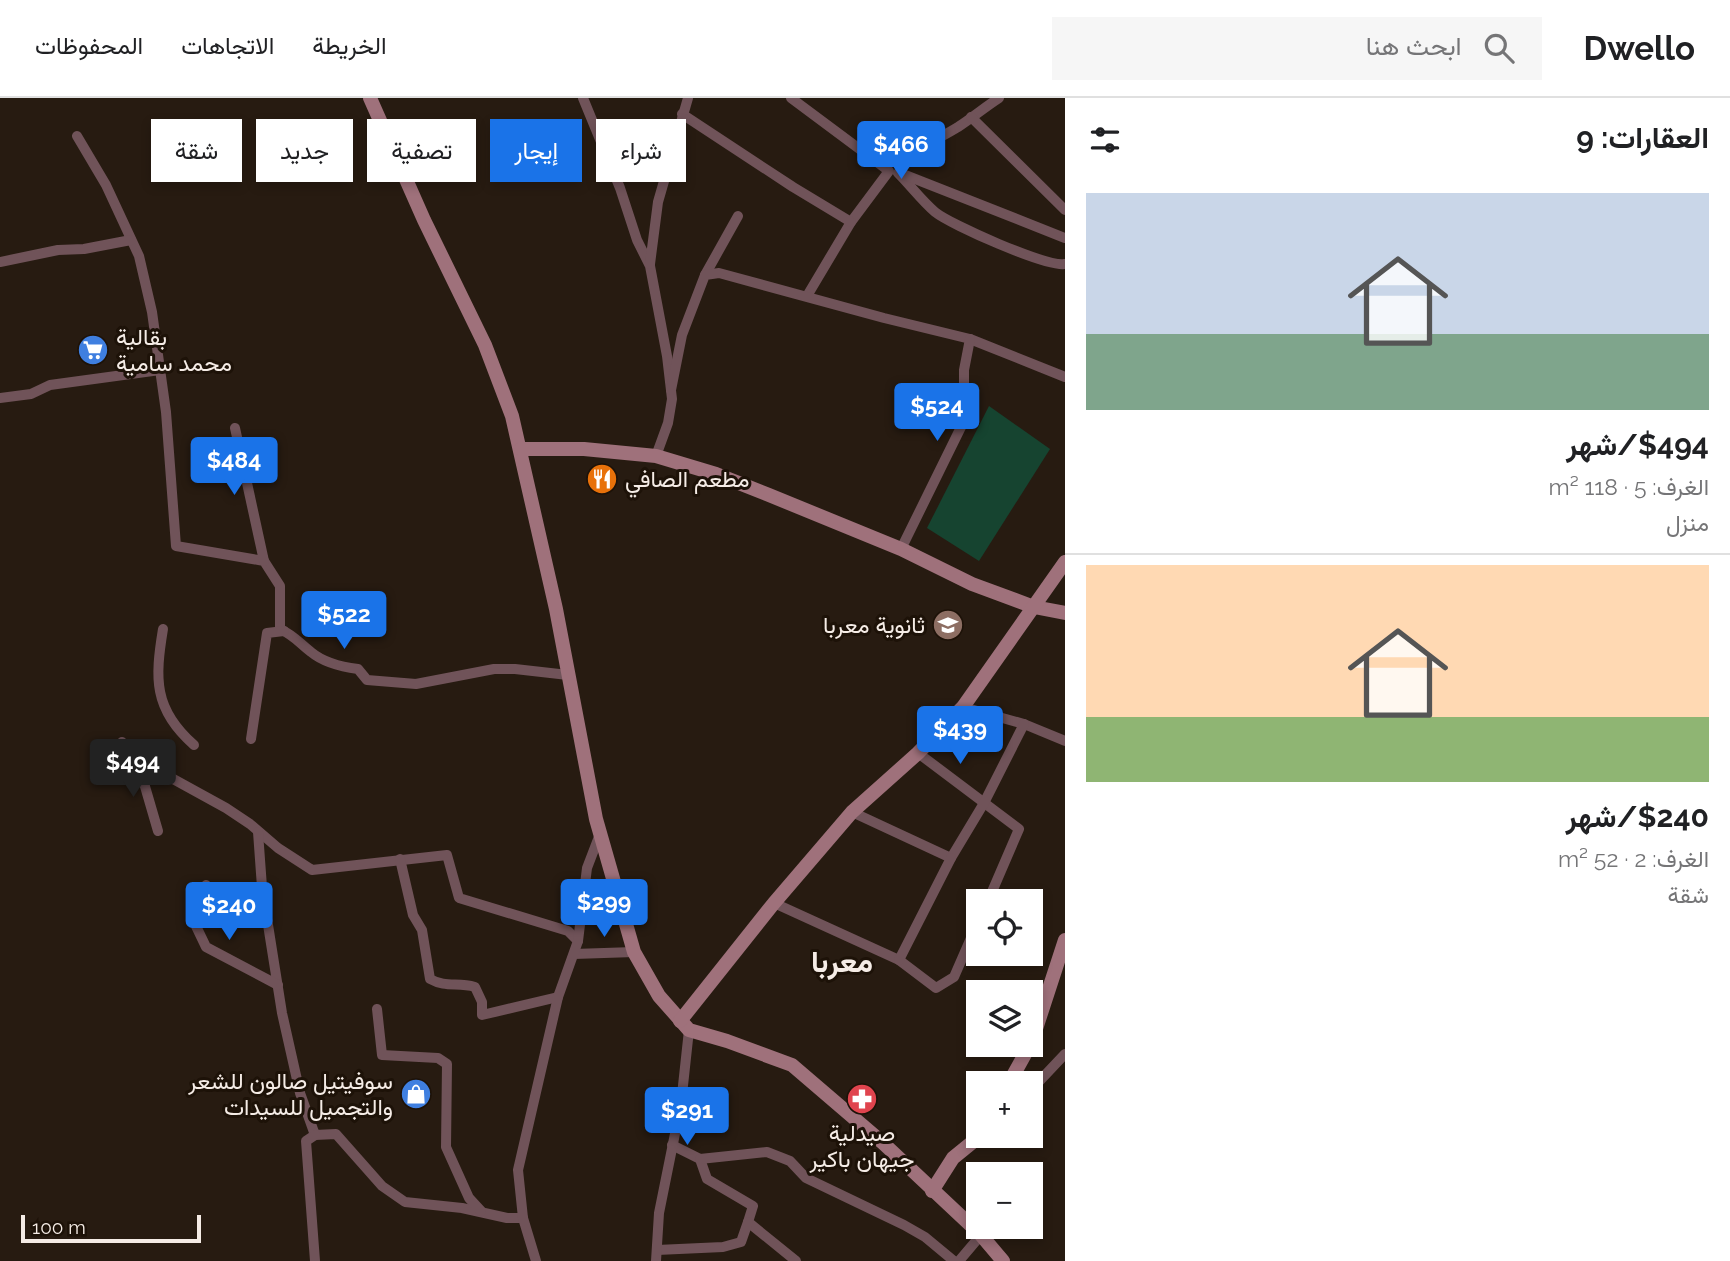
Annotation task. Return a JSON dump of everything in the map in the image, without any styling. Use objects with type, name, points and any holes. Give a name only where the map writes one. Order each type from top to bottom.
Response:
[{"type":"main road","points":[[370,98],[424,220],[485,345],[512,416],[600,834],[635,953],[659,996],[684,1026],[792,1065],[875,1135],[966,1222]]},
{"type":"main road","points":[[521,449],[584,449],[656,456],[737,482],[901,549],[972,584],[1034,607],[1065,613]]},
{"type":"main road","points":[[684,1026],[774,903],[852,812],[918,753],[963,707],[1065,562]]},
{"type":"main road","points":[[1043,1005],[1065,940]]},
{"type":"main road","points":[[932,1191],[953,1158],[966,1147]]},
{"type":"main road","points":[[984,1239],[1003,1261]]},
{"type":"street","points":[[583,98],[650,266],[667,356],[672,400],[668,423],[656,456]]},
{"type":"street","points":[[650,266],[658,202],[688,98]]},
{"type":"street","points":[[791,98],[894,172],[936,214],[1047,263],[1058,266],[1065,264]]},
{"type":"street","points":[[807,296],[851,222],[894,172],[914,153],[999,98]]},
{"type":"street","points":[[682,114],[851,222]]},
{"type":"street","points":[[971,117],[1065,210]]},
{"type":"street","points":[[77,136],[106,185],[139,256],[152,312],[160,370],[176,546],[264,561]]},
{"type":"street","points":[[894,172],[1065,238]]},
{"type":"street","points":[[671,390],[682,335],[705,275],[738,216]]},
{"type":"street","points":[[0,262],[58,250],[131,240]]},
{"type":"street","points":[[705,275],[719,273],[970,339],[1065,377]]},
{"type":"street","points":[[901,549],[964,421],[964,370],[970,339]]},
{"type":"street","points":[[0,398],[31,394],[50,385],[160,370]]},
{"type":"street","points":[[235,428],[264,561],[280,586],[280,629],[300,641],[311,653],[341,667],[358,668],[367,680],[416,684],[494,669],[568,675]]},
{"type":"street","points":[[163,629],[157,668],[161,701],[180,733],[194,745]]},
{"type":"street","points":[[251,739],[267,634],[284,631]]},
{"type":"street","points":[[963,707],[1024,724],[1065,741]]},
{"type":"street","points":[[899,961],[1024,724]]},
{"type":"street","points":[[122,742],[137,759],[226,808],[312,870],[447,855],[459,898],[568,930],[578,941]]},
{"type":"street","points":[[918,753],[1019,829],[993,889]]},
{"type":"street","points":[[137,759],[158,831]]},
{"type":"street","points":[[852,812],[951,858]]},
{"type":"street","points":[[258,832],[262,887],[282,1013],[300,1093],[315,1135]]},
{"type":"street","points":[[536,1261],[523,1218],[518,1171],[558,998],[578,941],[587,868],[600,834]]},
{"type":"street","points":[[400,859],[413,915],[422,930],[430,979],[441,985],[462,983],[475,987],[482,1002],[482,1015],[558,998]]},
{"type":"street","points":[[205,885],[195,925],[206,947],[278,985]]},
{"type":"street","points":[[774,903],[899,961],[936,988],[954,977],[966,950]]},
{"type":"street","points":[[573,954],[635,953]]},
{"type":"street","points":[[377,1009],[382,1055],[438,1058],[447,1063],[446,1147],[469,1198],[481,1212]]},
{"type":"street","points":[[684,1026],[681,1104],[659,1213],[657,1256],[741,1242],[752,1206],[707,1179],[700,1159]]},
{"type":"street","points":[[1043,1077],[1065,1054]]},
{"type":"street","points":[[315,1261],[306,1141],[315,1135],[336,1134],[382,1186],[405,1202],[507,1218],[523,1218]]},
{"type":"street","points":[[672,1144],[700,1159],[768,1152],[790,1161],[806,1178],[904,1225],[956,1261],[977,1239]]},
{"type":"street","points":[[748,1222],[796,1261]]},
{"type":"green space","points":[[989,406],[1050,449],[979,561],[927,528]]},
{"type":"place","name":"بقالية محمد سامية","points":[[93,350]]},
{"type":"place","name":"مطعم الصافي","points":[[602,479]]},
{"type":"place","name":"ثانوية معربا","points":[[948,625]]},
{"type":"place","name":"سوفيتيل صالون للشعر والتجميل للسيدات","points":[[416,1094]]},
{"type":"place","name":"صيدلية جيهان باكير","points":[[862,1099]]},
{"type":"district","name":"معربا","points":[[842,962]]}]
